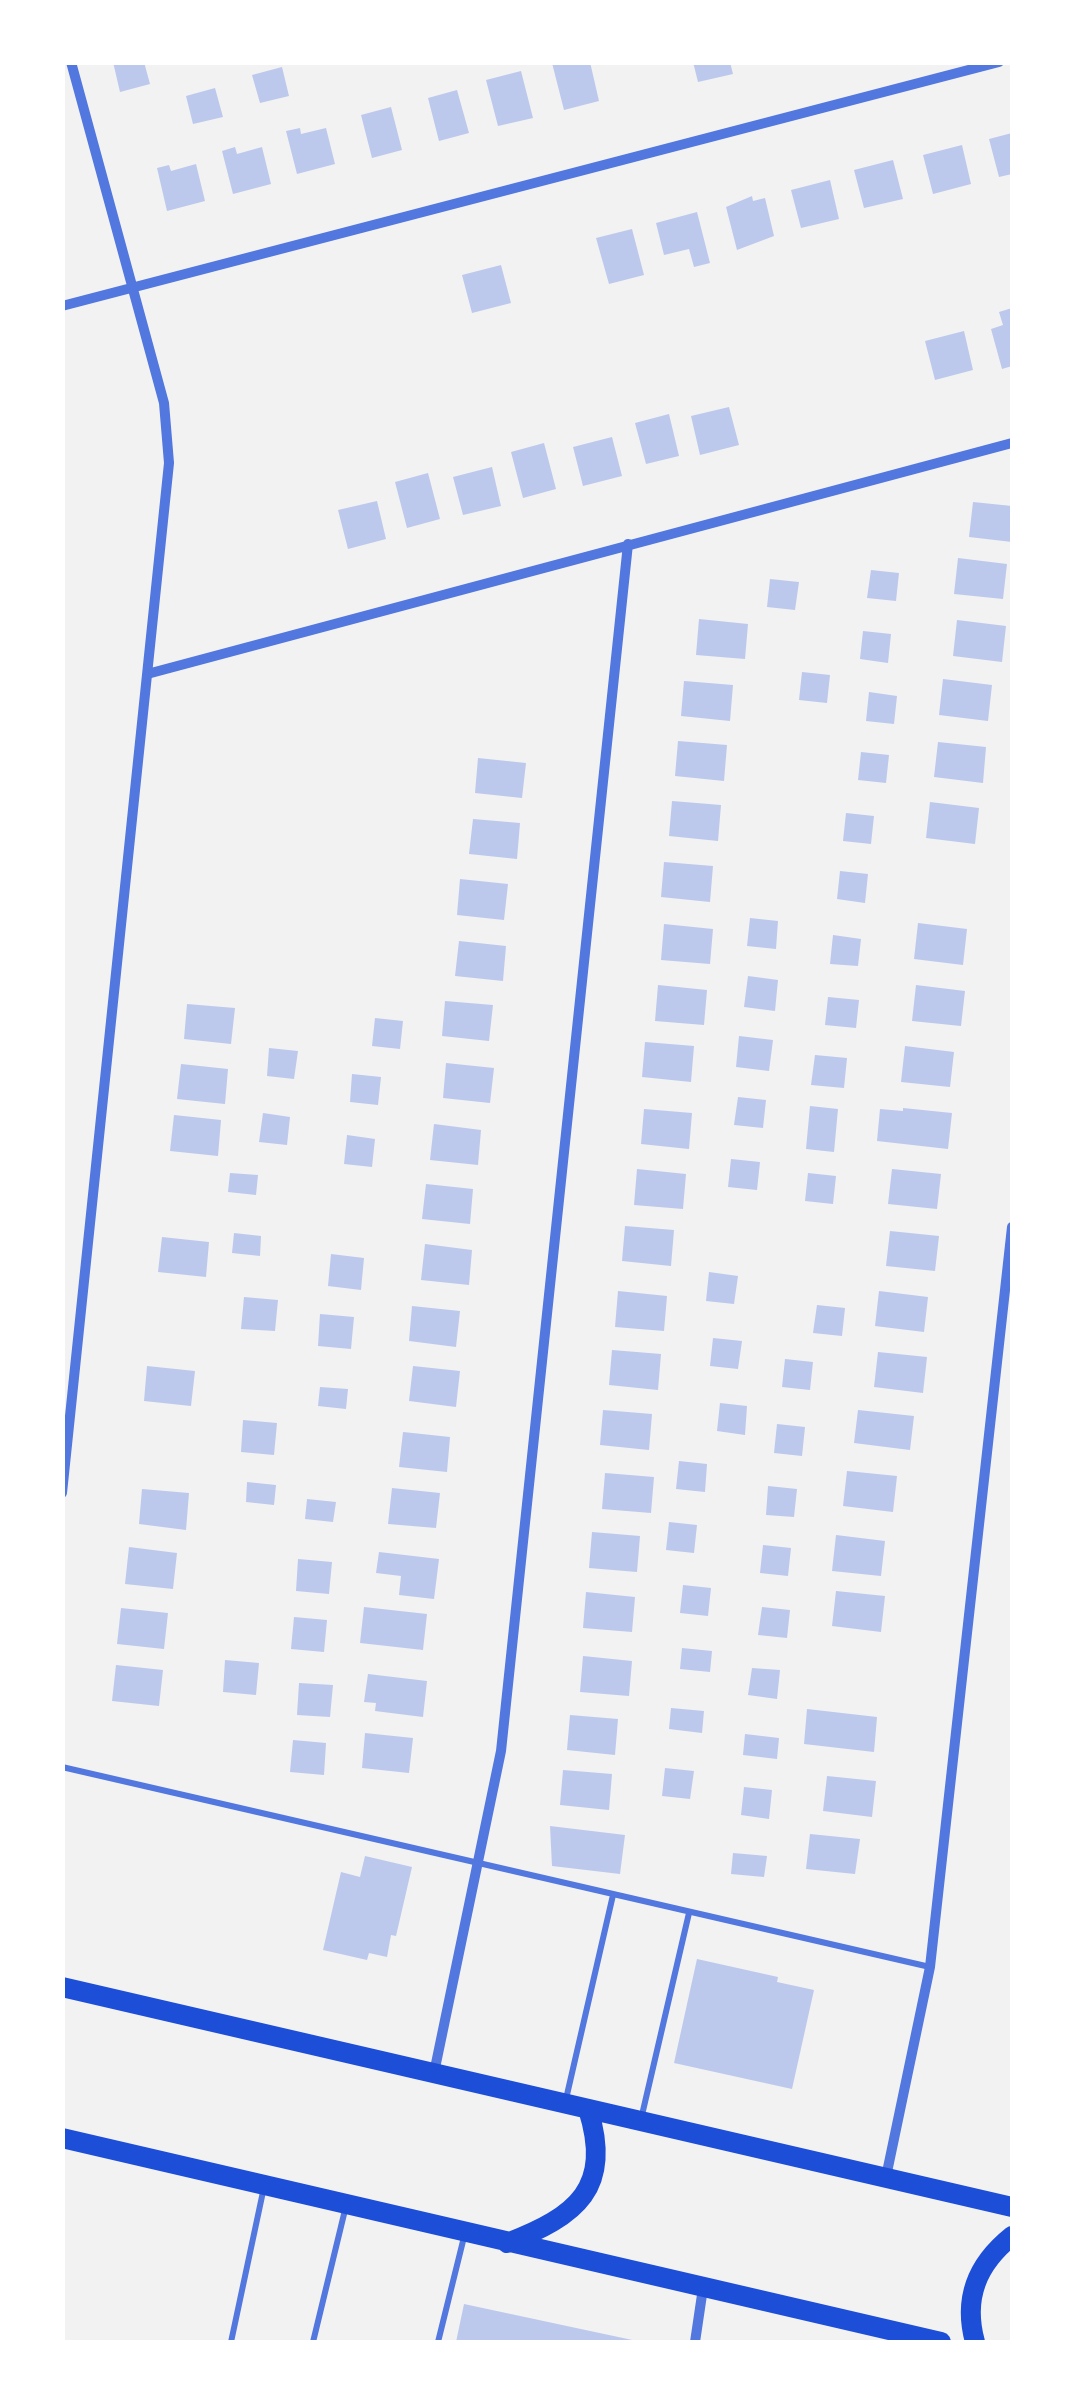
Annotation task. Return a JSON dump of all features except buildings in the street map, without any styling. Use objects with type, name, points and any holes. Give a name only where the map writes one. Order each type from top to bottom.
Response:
[{"type":"main road","points":[[62,1988],[1012,2208]]},
{"type":"main road","points":[[507,2242],[562,2218],[593,2181],[597,2148],[588,2109]]},
{"type":"main road","points":[[62,2138],[941,2342]]},
{"type":"main road","points":[[975,2342],[969,2304],[974,2283],[998,2247],[1012,2236]]},
{"type":"street","points":[[62,1492],[151,673],[169,463],[164,403],[71,62]]},
{"type":"street","points":[[62,306],[1000,62]]},
{"type":"street","points":[[151,673],[1012,443]]},
{"type":"street","points":[[434,2073],[502,1750],[628,544]]},
{"type":"street","points":[[886,2177],[930,1967],[1012,1227]]},
{"type":"street","points":[[696,2342],[704,2288]]},
{"type":"lane","points":[[62,1768],[930,1967]]},
{"type":"lane","points":[[564,2103],[613,1895]]},
{"type":"lane","points":[[641,2121],[689,1912]]},
{"type":"lane","points":[[231,2342],[264,2185]]},
{"type":"lane","points":[[313,2342],[347,2204]]},
{"type":"lane","points":[[438,2342],[465,2231]]}]
